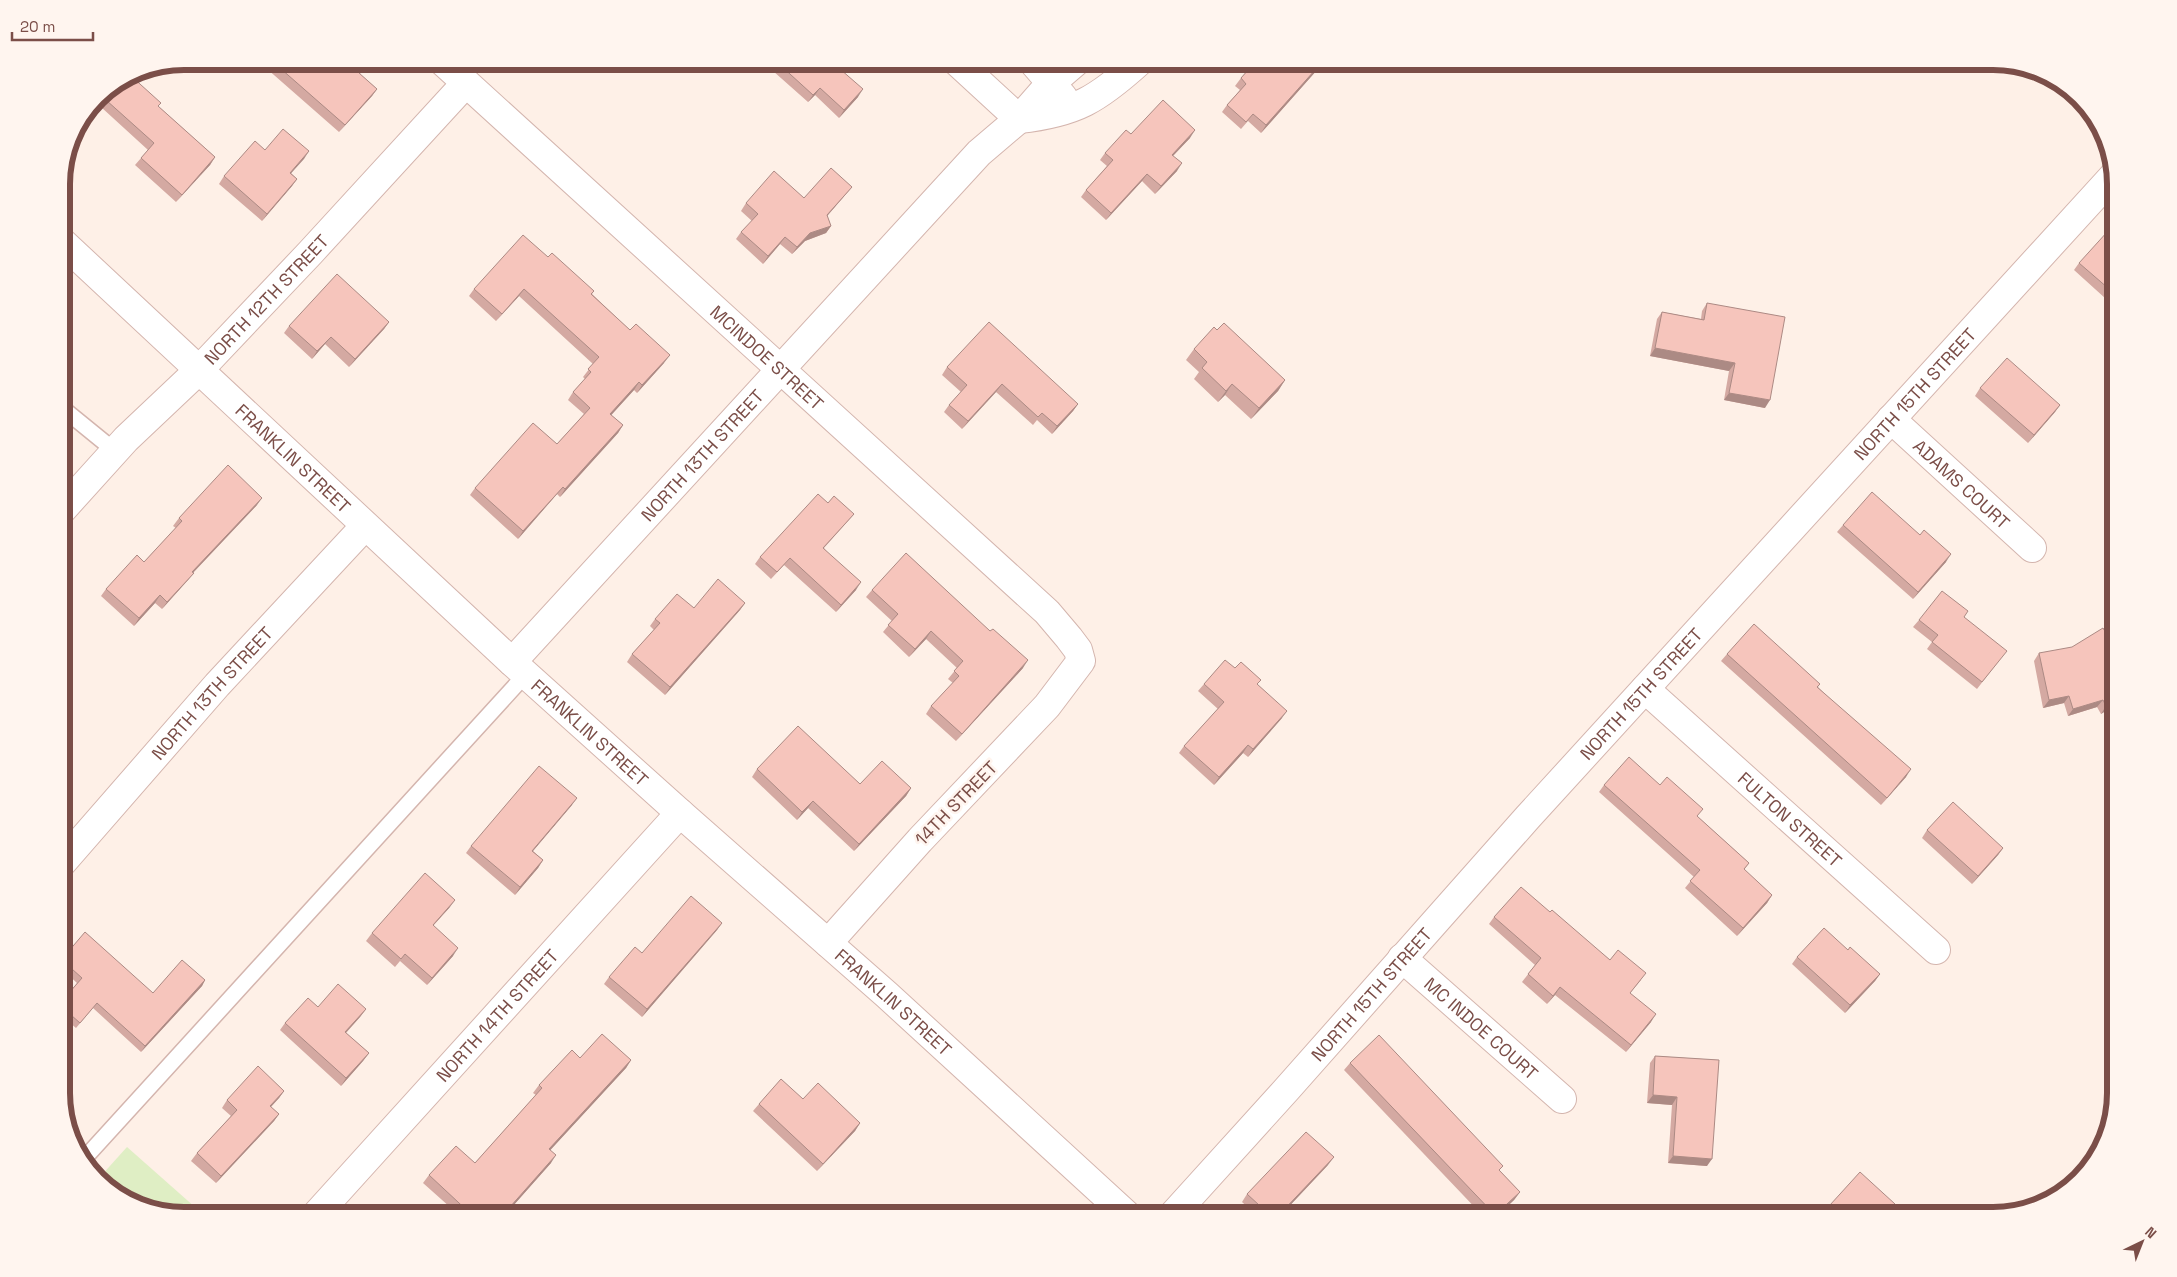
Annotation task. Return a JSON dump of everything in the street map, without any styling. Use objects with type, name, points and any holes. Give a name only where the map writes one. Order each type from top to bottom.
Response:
[{"type":"street","name":"MCINDOE STREET","points":[[452,70],[779,370],[1047,612],[1078,650],[1081,661]]},
{"type":"street","points":[[966,70],[1019,119],[1038,117],[1085,104],[1129,70]]},
{"type":"street","points":[[1041,70],[1052,82],[1070,109]]},
{"type":"street","name":"NORTH 13TH STREET","points":[[519,668],[779,370],[979,153],[1019,119],[1052,82],[1066,70]]},
{"type":"street","name":"NORTH 12TH STREET","points":[[70,502],[153,412],[199,370],[310,253],[466,82]]},
{"type":"street","name":"NORTH 15TH STREET","points":[[1180,1207],[1645,689],[2107,183]]},
{"type":"street","name":"FRANKLIN STREET","points":[[70,249],[519,668],[887,995],[1118,1207]]},
{"type":"street","name":"ADAMS COURT","points":[[1891,420],[2032,548]]},
{"type":"street","name":"NORTH 13TH STREET","points":[[70,855],[217,686],[365,526]]},
{"type":"street","name":"14TH STREET","points":[[828,943],[920,840],[1047,706],[1081,661]]},
{"type":"street","name":"FULTON STREET","points":[[1645,689],[1936,950]]},
{"type":"street","name":"NORTH 14TH STREET","points":[[323,1207],[680,813]]},
{"type":"street","name":"MC INDOE COURT","points":[[1402,958],[1562,1098]]},
{"type":"lane","points":[[70,414],[115,452]]},
{"type":"lane","points":[[88,1155],[519,668]]},
{"type":"green space","points":[[127,1147],[195,1207],[169,1206],[140,1198],[114,1184],[103,1174]]},
{"type":"building","points":[[282,70],[362,70],[359,73],[377,89],[345,125]]},
{"type":"building","points":[[786,70],[841,70],[863,89],[844,110],[820,88],[813,95]]},
{"type":"building","points":[[1248,70],[1315,70],[1266,125],[1253,114],[1246,122],[1227,105],[1246,84],[1241,78]]},
{"type":"building","points":[[136,81],[161,103],[158,106],[215,157],[182,195],[141,158],[154,143],[106,100],[114,93]]},
{"type":"building","points":[[1163,100],[1195,130],[1172,155],[1182,163],[1161,186],[1147,174],[1111,213],[1086,190],[1113,160],[1105,153],[1126,130],[1131,134]]},
{"type":"building","points":[[283,129],[309,151],[290,173],[297,179],[267,214],[224,176],[255,141],[265,150]]},
{"type":"building","points":[[831,168],[852,187],[827,215],[831,226],[810,233],[797,247],[785,237],[768,256],[741,232],[758,214],[746,203],[774,171],[804,198]]},
{"type":"building","points":[[2107,232],[2107,287],[2079,263]]},
{"type":"building","points":[[523,235],[548,257],[552,253],[594,291],[591,294],[630,330],[636,324],[670,355],[642,385],[639,382],[610,414],[623,425],[565,489],[563,487],[523,531],[475,488],[533,423],[557,444],[590,408],[573,392],[591,372],[588,369],[599,357],[524,289],[502,314],[474,289]]},
{"type":"building","points":[[337,274],[389,322],[355,359],[331,337],[317,351],[289,326]]},
{"type":"building","points":[[1707,303],[1785,317],[1770,400],[1729,393],[1735,363],[1655,348],[1662,312],[1704,320]]},
{"type":"building","points":[[989,322],[1078,404],[1057,426],[1042,413],[1038,417],[1002,384],[968,421],[949,405],[967,385],[947,367]]},
{"type":"building","points":[[1224,323],[1285,380],[1259,408],[1232,384],[1226,391],[1202,368],[1207,362],[1194,349],[1214,327],[1217,330]]},
{"type":"building","points":[[2007,358],[2060,405],[2034,435],[1980,388]]},
{"type":"building","points":[[228,465],[262,498],[192,572],[194,573],[167,602],[160,595],[139,618],[106,589],[137,555],[144,562],[182,521],[179,518]]},
{"type":"building","points":[[1872,492],[1920,535],[1924,530],[1951,554],[1918,592],[1843,525]]},
{"type":"building","points":[[818,494],[828,503],[834,496],[854,514],[823,548],[861,582],[841,605],[790,558],[777,572],[760,557]]},
{"type":"building","points":[[906,553],[990,631],[993,629],[1028,660],[962,734],[931,706],[959,676],[954,671],[963,661],[931,631],[915,649],[888,625],[898,614],[872,590]]},
{"type":"building","points":[[718,579],[745,603],[670,687],[632,654],[660,623],[655,619],[677,594],[694,608]]},
{"type":"building","points":[[1942,591],[1968,611],[1964,617],[2007,651],[1982,682],[1932,642],[1938,635],[1919,620]]},
{"type":"building","points":[[1754,624],[1820,684],[1817,687],[1911,769],[1887,798],[1727,654]]},
{"type":"building","points":[[2103,628],[2107,635],[2106,706],[2103,700],[2073,709],[2069,696],[2049,700],[2039,653],[2072,647]]},
{"type":"building","points":[[1225,660],[1235,668],[1241,662],[1261,680],[1257,684],[1287,711],[1253,749],[1248,745],[1219,777],[1184,746],[1224,702],[1204,684]]},
{"type":"building","points":[[798,726],[860,784],[882,761],[911,788],[859,844],[813,801],[802,812],[757,769]]},
{"type":"building","points":[[1629,757],[1660,785],[1667,777],[1703,809],[1697,816],[1749,863],[1744,869],[1772,895],[1743,928],[1690,881],[1700,870],[1604,785]]},
{"type":"building","points":[[539,766],[577,798],[532,851],[543,860],[520,887],[471,846]]},
{"type":"building","points":[[1953,802],[2003,848],[1978,876],[1927,830]]},
{"type":"building","points":[[425,873],[455,900],[433,925],[458,948],[432,978],[405,954],[401,959],[372,933]]},
{"type":"building","points":[[1521,887],[1550,912],[1552,910],[1610,960],[1618,950],[1646,973],[1630,993],[1656,1014],[1631,1045],[1560,987],[1553,996],[1528,974],[1541,958],[1494,917]]},
{"type":"building","points":[[691,896],[722,923],[647,1009],[609,977],[635,947],[642,953]]},
{"type":"building","points":[[1824,928],[1848,950],[1850,947],[1880,974],[1850,1005],[1797,957]]},
{"type":"building","points":[[85,932],[153,993],[182,960],[205,980],[145,1046],[97,1003],[80,1023],[70,1014],[70,992],[82,978],[70,967],[70,950]]},
{"type":"building","points":[[338,984],[366,1009],[345,1032],[369,1053],[346,1078],[285,1023],[308,998],[318,1007]]},
{"type":"building","points":[[602,1034],[631,1060],[549,1149],[556,1155],[510,1207],[463,1207],[429,1175],[456,1146],[475,1163],[542,1088],[539,1085],[572,1050],[580,1058]]},
{"type":"building","points":[[1379,1035],[1503,1166],[1499,1170],[1520,1192],[1504,1207],[1487,1207],[1350,1063]]},
{"type":"building","points":[[1655,1056],[1719,1060],[1712,1159],[1673,1156],[1677,1097],[1653,1095]]},
{"type":"building","points":[[258,1066],[284,1091],[270,1106],[279,1114],[221,1176],[197,1153],[237,1110],[227,1100]]},
{"type":"building","points":[[781,1079],[803,1099],[818,1083],[860,1123],[823,1164],[759,1104]]},
{"type":"building","points":[[1306,1132],[1334,1157],[1287,1207],[1261,1207],[1247,1194]]},
{"type":"building","points":[[1860,1172],[1895,1204],[1892,1207],[1828,1207]]}]
